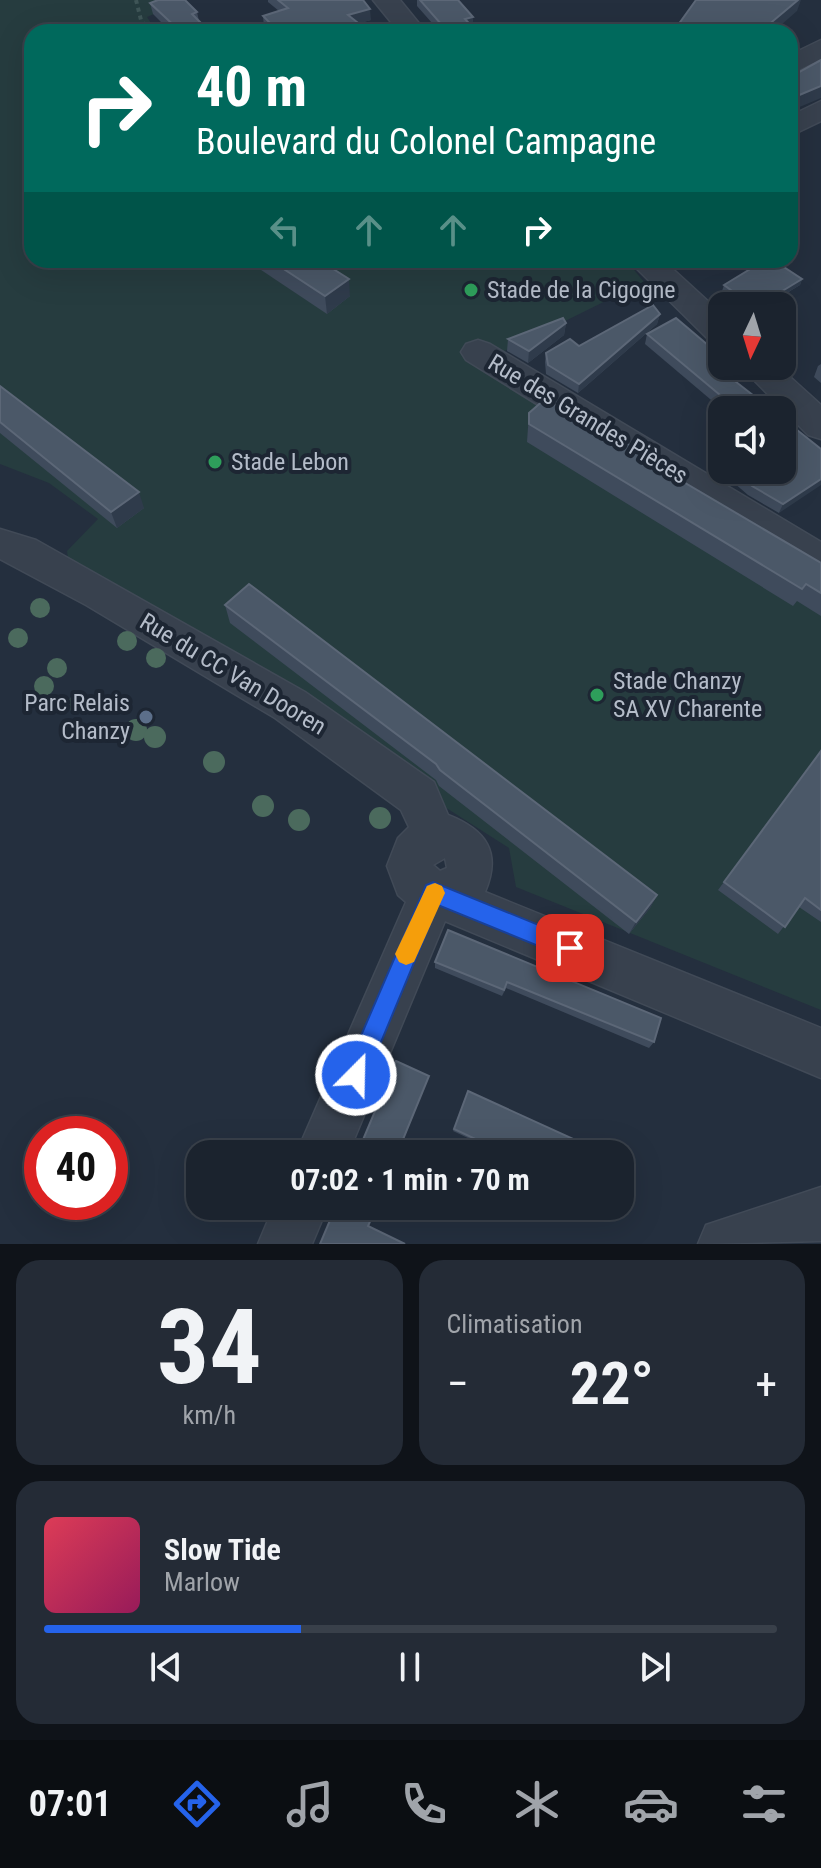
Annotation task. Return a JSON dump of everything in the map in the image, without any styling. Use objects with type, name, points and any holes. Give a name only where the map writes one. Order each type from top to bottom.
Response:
[{"type":"street","points":[[386,0],[406,24]]},
{"type":"street","points":[[798,61],[821,48]]},
{"type":"street","points":[[798,123],[821,109]]},
{"type":"street","points":[[653,268],[708,320]]},
{"type":"street","name":"Rue des Grandes Pièces","points":[[478,352],[821,561]]},
{"type":"street","points":[[772,380],[821,426]]},
{"type":"street","name":"Rue du CC Van Dooren","points":[[0,544],[22,551],[87,587],[290,705],[418,796],[435,837],[420,844],[411,860],[414,879],[447,887]]},
{"type":"street","points":[[329,1140],[447,887],[542,937],[821,1053]]},
{"type":"street","points":[[725,1244],[821,1214]]},
{"type":"street","points":[[285,1244],[295,1220]]},
{"type":"path","points":[[136,0],[144,24]]},
{"type":"green space","points":[[0,0],[169,0],[175,5],[147,17],[152,24],[24,24],[24,268],[633,268],[644,282],[484,361],[821,569],[821,1010],[516,887],[509,848],[69,567],[67,551],[98,519],[49,483],[0,464]]},
{"type":"building","points":[[185,0],[197,12],[192,14],[202,24],[172,24],[150,3]]},
{"type":"building","points":[[278,0],[363,0],[370,9],[348,15],[359,24],[271,24],[263,16],[288,8]]},
{"type":"building","points":[[420,0],[458,0],[473,17],[465,19],[470,24],[441,24]]},
{"type":"building","points":[[696,0],[798,0],[770,24],[679,24]]},
{"type":"building","points":[[821,60],[821,86],[798,96],[798,73]]},
{"type":"building","points":[[282,268],[332,268],[349,279],[325,296]]},
{"type":"building","points":[[752,268],[785,268],[802,279],[781,292],[734,292],[724,285]]},
{"type":"building","points":[[653,305],[660,314],[579,384],[548,365],[546,353],[570,339],[579,346]]},
{"type":"building","points":[[563,318],[566,323],[529,351],[508,339]]},
{"type":"building","points":[[676,318],[708,345],[708,380],[734,380],[754,396],[721,396],[647,334]]},
{"type":"building","points":[[0,386],[139,492],[111,512],[0,422]]},
{"type":"building","points":[[545,399],[603,433],[606,431],[653,459],[653,464],[821,563],[821,593],[806,584],[802,589],[529,424],[529,413]]},
{"type":"building","points":[[796,429],[821,449],[821,479],[783,504],[750,484],[796,484]]},
{"type":"building","points":[[249,584],[657,895],[636,922],[436,764],[225,605]]},
{"type":"building","points":[[821,751],[821,910],[805,898],[785,927],[724,882]]},
{"type":"building","points":[[448,930],[661,1018],[654,1042],[507,982],[504,990],[435,962]]},
{"type":"building","points":[[396,1061],[429,1076],[403,1140],[363,1140]]},
{"type":"building","points":[[468,1091],[575,1140],[477,1140],[454,1129]]},
{"type":"building","points":[[330,1220],[371,1220],[368,1226],[405,1244],[320,1244]]},
{"type":"slow traffic","points":[[406,954],[435,893]]},
{"type":"place","name":"Stade de la Cigogne","points":[[471,290]]},
{"type":"place","name":"Stade Lebon","points":[[215,462]]},
{"type":"place","name":"Stade Chanzy SA XV Charente","points":[[597,695]]},
{"type":"place","name":"Parc Relais Chanzy","points":[[146,717]]},
{"type":"route","points":[[356,1075],[433,893],[570,948]]}]
